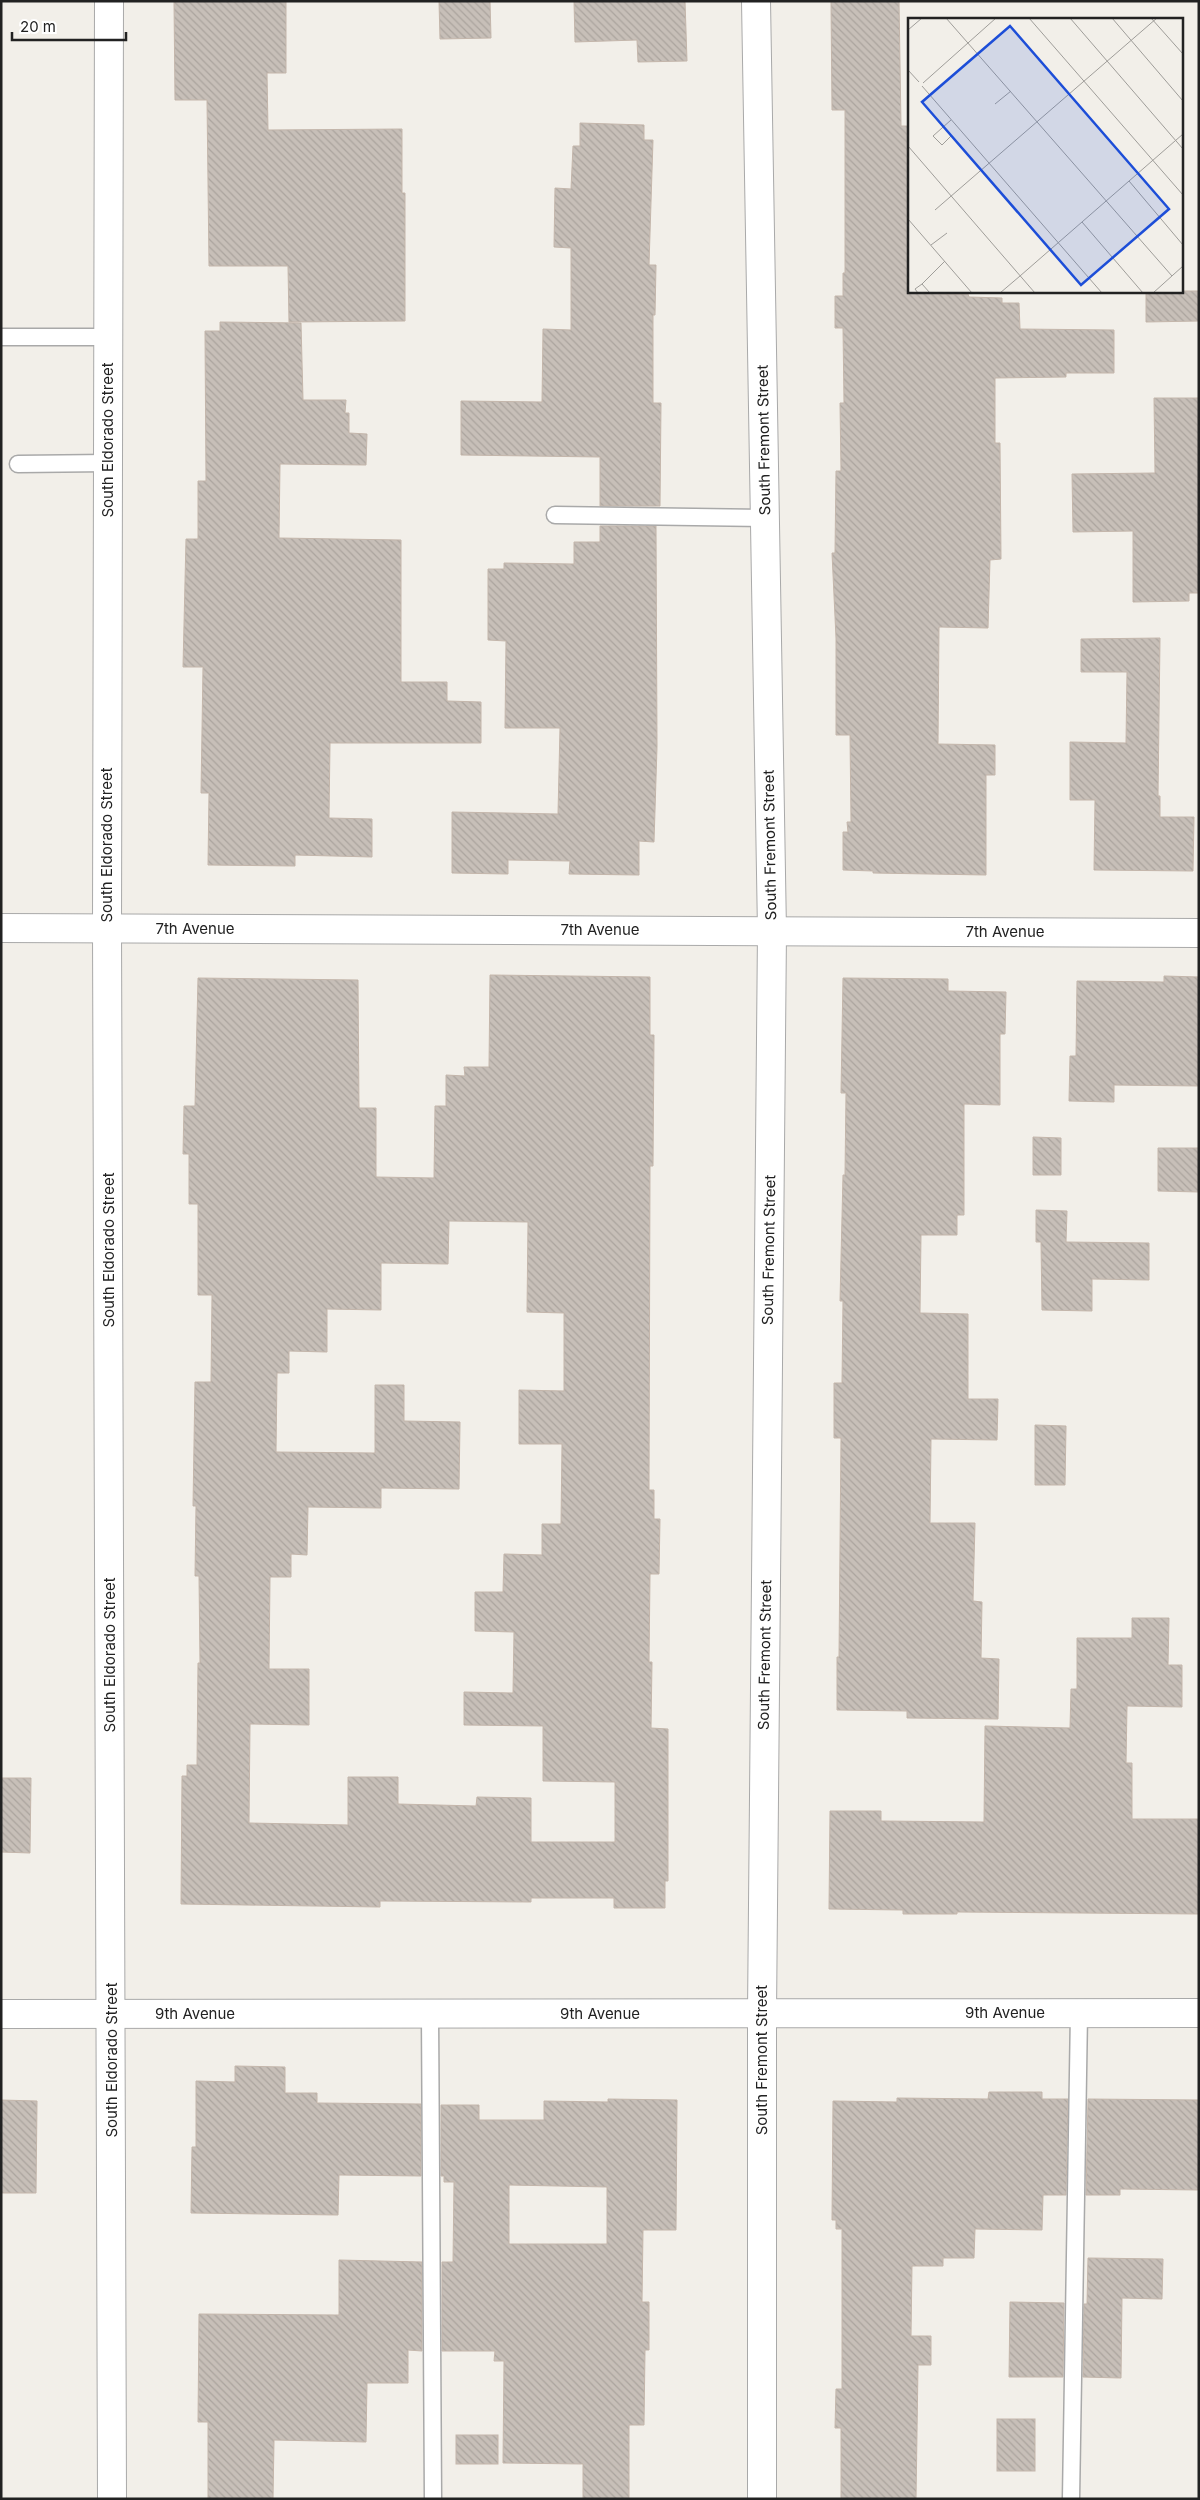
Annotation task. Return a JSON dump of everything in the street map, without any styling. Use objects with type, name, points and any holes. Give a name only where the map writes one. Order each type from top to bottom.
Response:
[{"type":"street","name":"South Eldorado Street","points":[[109,1],[107,928],[112,2014],[112,2499]]},
{"type":"street","name":"South Fremont Street","points":[[756,1],[772,931],[762,2014],[762,2499]]},
{"type":"street","name":"7th Avenue","points":[[1,928],[1199,932]]},
{"type":"street","name":"9th Avenue","points":[[1,2014],[1199,2013]]},
{"type":"lane","points":[[1,337],[109,336]]},
{"type":"lane","points":[[18,464],[108,463]]},
{"type":"lane","points":[[555,515],[765,518]]},
{"type":"lane","points":[[1071,2499],[1079,2013]]},
{"type":"lane","points":[[430,2014],[432,2499]]},
{"type":"building","points":[[174,1],[286,1],[286,73],[267,73],[268,130],[402,129],[402,193],[405,193],[405,321],[289,322],[288,266],[209,266],[207,100],[175,100]]},
{"type":"building","points":[[439,1],[490,1],[491,38],[440,39]]},
{"type":"building","points":[[574,1],[685,1],[687,61],[638,62],[637,40],[575,42]]},
{"type":"building","points":[[831,1],[899,1],[901,126],[908,126],[908,292],[968,294],[969,297],[1002,298],[1002,303],[1019,303],[1020,329],[1114,330],[1114,373],[1066,373],[1066,377],[995,378],[995,443],[1000,443],[1001,559],[990,560],[988,628],[939,627],[938,744],[995,745],[995,775],[986,775],[986,875],[873,873],[873,871],[843,870],[843,832],[848,832],[847,822],[851,822],[850,735],[836,735],[836,638],[832,553],[835,553],[836,471],[841,471],[840,403],[844,403],[843,328],[835,328],[835,296],[843,296],[843,273],[845,273],[845,110],[832,110]]},
{"type":"building","points":[[580,123],[644,125],[644,140],[653,140],[649,265],[656,265],[655,315],[653,315],[653,403],[661,403],[660,506],[600,506],[600,457],[461,455],[461,401],[542,402],[543,329],[571,330],[571,248],[554,247],[555,188],[571,189],[573,146],[580,146]]},
{"type":"building","points":[[1199,291],[1199,321],[1146,322],[1146,292]]},
{"type":"building","points":[[220,322],[301,323],[303,400],[346,400],[345,413],[349,413],[349,433],[367,434],[366,465],[280,464],[279,538],[401,540],[401,682],[447,682],[447,701],[481,702],[481,743],[330,743],[329,818],[372,819],[372,857],[295,855],[295,866],[208,865],[209,793],[201,793],[203,667],[183,667],[186,539],[198,539],[198,481],[206,481],[205,331],[220,331]]},
{"type":"building","points":[[1154,398],[1199,398],[1199,593],[1189,593],[1189,601],[1133,602],[1133,531],[1073,532],[1072,474],[1155,473]]},
{"type":"building","points":[[600,526],[656,526],[657,747],[654,842],[639,841],[639,875],[569,874],[570,861],[508,860],[508,874],[452,873],[452,812],[558,814],[560,728],[505,728],[506,641],[488,640],[488,569],[504,569],[504,563],[574,564],[574,542],[600,542]]},
{"type":"building","points":[[1160,638],[1158,796],[1160,796],[1160,817],[1194,817],[1193,871],[1094,870],[1095,800],[1070,800],[1070,742],[1126,743],[1127,672],[1081,672],[1081,639]]},
{"type":"building","points":[[490,975],[650,977],[650,1035],[654,1035],[653,1166],[650,1166],[649,1490],[654,1490],[654,1519],[660,1519],[659,1574],[650,1574],[649,1662],[652,1662],[651,1728],[668,1729],[668,1881],[665,1881],[665,1908],[614,1908],[614,1898],[531,1898],[531,1902],[380,1901],[380,1907],[181,1904],[182,1776],[187,1776],[187,1765],[197,1765],[198,1663],[200,1663],[199,1576],[195,1576],[196,1506],[193,1506],[195,1382],[211,1382],[212,1295],[198,1295],[198,1204],[189,1204],[189,1154],[183,1154],[184,1106],[195,1106],[198,978],[358,980],[359,1108],[376,1108],[376,1177],[434,1178],[435,1106],[446,1106],[446,1075],[465,1076],[464,1067],[489,1067]],"holes":[[[449,1221],[528,1222],[527,1312],[564,1313],[564,1391],[519,1390],[519,1444],[562,1444],[561,1524],[542,1524],[542,1555],[504,1554],[503,1592],[475,1592],[475,1631],[514,1632],[513,1693],[464,1692],[464,1725],[543,1726],[543,1781],[615,1782],[615,1842],[531,1842],[531,1798],[477,1797],[476,1806],[398,1804],[398,1777],[348,1777],[348,1825],[249,1823],[250,1724],[309,1725],[309,1669],[269,1669],[270,1577],[291,1577],[291,1554],[307,1555],[308,1507],[381,1508],[381,1488],[459,1489],[460,1422],[404,1421],[404,1385],[375,1385],[375,1453],[276,1452],[277,1373],[289,1373],[289,1351],[327,1352],[327,1309],[381,1310],[381,1263],[448,1264]]]},
{"type":"building","points":[[1164,976],[1199,977],[1199,1086],[1114,1085],[1114,1102],[1069,1101],[1070,1056],[1076,1056],[1077,981],[1164,982]]},
{"type":"building","points":[[843,978],[948,979],[948,991],[1006,992],[1005,1034],[1000,1034],[1000,1105],[964,1104],[964,1215],[957,1215],[957,1235],[921,1235],[920,1313],[968,1314],[968,1399],[998,1399],[997,1440],[931,1439],[930,1523],[975,1523],[973,1601],[982,1602],[981,1658],[999,1659],[998,1719],[907,1718],[907,1711],[837,1710],[841,1438],[834,1438],[834,1383],[842,1383],[843,1301],[840,1301],[846,1093],[841,1093]]},
{"type":"building","points":[[1033,1137],[1061,1138],[1061,1175],[1033,1175]]},
{"type":"building","points":[[1158,1148],[1199,1148],[1199,1192],[1158,1191]]},
{"type":"building","points":[[1036,1210],[1067,1211],[1066,1242],[1149,1243],[1149,1280],[1092,1279],[1092,1311],[1042,1310],[1041,1242],[1036,1242]]},
{"type":"building","points":[[1035,1425],[1066,1426],[1065,1485],[1035,1485]]},
{"type":"building","points":[[1132,1618],[1169,1618],[1168,1665],[1182,1665],[1182,1707],[1127,1706],[1126,1763],[1132,1763],[1132,1819],[1199,1819],[1199,1914],[957,1912],[957,1914],[903,1914],[903,1910],[829,1909],[830,1811],[881,1811],[881,1821],[984,1822],[985,1726],[1070,1728],[1071,1689],[1077,1689],[1077,1638],[1132,1638]]},
{"type":"building","points":[[1,1778],[31,1778],[30,1853],[1,1852]]},
{"type":"building","points":[[235,2066],[285,2067],[285,2093],[317,2093],[317,2103],[421,2104],[421,2176],[339,2175],[338,2215],[191,2213],[192,2147],[196,2147],[196,2081],[235,2082]]},
{"type":"building","points":[[989,2092],[1042,2092],[1042,2099],[1068,2099],[1066,2195],[1043,2195],[1042,2230],[975,2229],[974,2258],[943,2258],[943,2266],[912,2266],[911,2336],[931,2336],[931,2365],[918,2365],[916,2499],[841,2499],[841,2428],[835,2428],[836,2389],[842,2389],[842,2229],[836,2229],[836,2220],[832,2220],[833,2101],[897,2102],[897,2098],[988,2099]]},
{"type":"building","points":[[608,2099],[677,2100],[676,2230],[643,2230],[642,2302],[649,2302],[649,2350],[645,2350],[644,2425],[629,2425],[629,2499],[583,2499],[583,2464],[503,2463],[504,2361],[494,2361],[495,2351],[442,2351],[442,2262],[453,2262],[454,2182],[444,2182],[444,2176],[441,2176],[441,2105],[479,2105],[479,2120],[544,2120],[544,2101],[608,2102]],"holes":[[[509,2185],[607,2187],[607,2244],[509,2244]]]},
{"type":"building","points":[[1088,2099],[1199,2100],[1199,2190],[1120,2189],[1120,2195],[1086,2195]]},
{"type":"building","points":[[1,2100],[37,2101],[36,2193],[1,2193]]},
{"type":"building","points":[[1088,2258],[1163,2259],[1162,2299],[1122,2298],[1121,2378],[1083,2377],[1084,2304],[1087,2304]]},
{"type":"building","points":[[339,2260],[422,2262],[422,2351],[408,2350],[408,2383],[367,2383],[366,2442],[274,2440],[273,2499],[208,2499],[208,2422],[198,2422],[199,2314],[339,2315]]},
{"type":"building","points":[[1010,2302],[1064,2303],[1063,2377],[1009,2377]]},
{"type":"building","points":[[997,2419],[1035,2419],[1035,2471],[997,2471]]},
{"type":"building","points":[[456,2435],[498,2435],[498,2464],[456,2464]]}]
